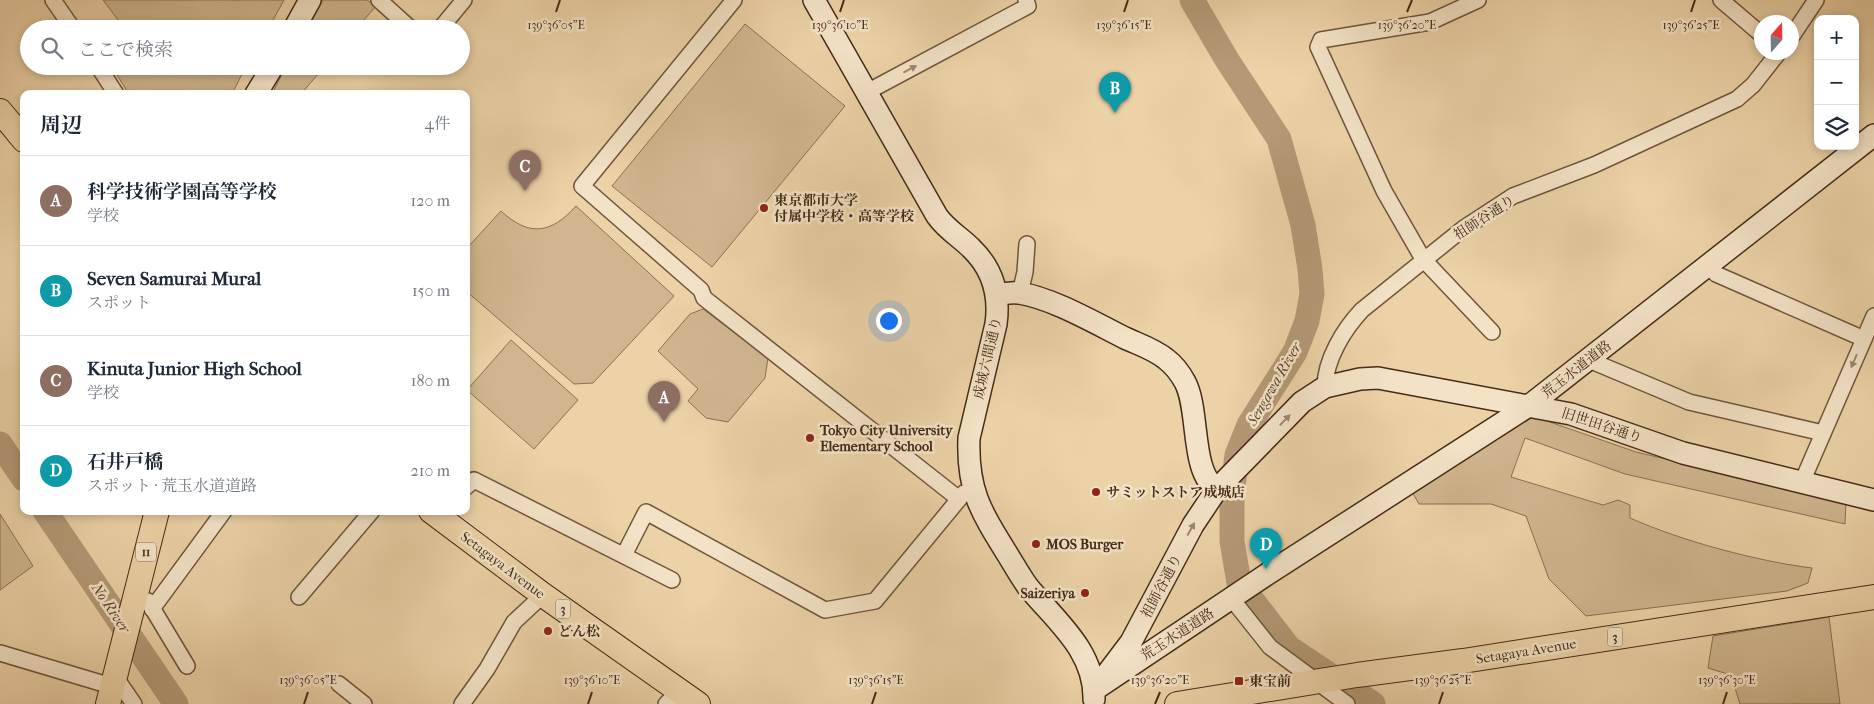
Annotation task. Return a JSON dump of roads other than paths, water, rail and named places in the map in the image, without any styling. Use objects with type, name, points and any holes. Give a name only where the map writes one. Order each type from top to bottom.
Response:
[{"type":"main road","points":[[0,111],[20,135]]},
{"type":"main road","name":"11","points":[[113,682],[156,515]]},
{"type":"main road","name":"Setagaya Avenue","points":[[439,515],[686,701]]},
{"type":"main road","name":"Setagaya Avenue","points":[[1188,703],[1357,674],[1463,661],[1874,597]]},
{"type":"street","points":[[53,0],[67,20]]},
{"type":"street","points":[[299,20],[310,0]]},
{"type":"street","points":[[379,0],[401,20]]},
{"type":"street","points":[[447,20],[464,0]]},
{"type":"street","points":[[624,555],[646,512],[825,610],[875,601],[966,495],[704,298],[701,290],[582,186],[734,0]]},
{"type":"street","name":"成城六間通り","points":[[814,0],[937,216],[953,235],[978,255],[987,267],[997,295],[996,324],[969,438],[966,495],[988,523],[1027,586],[1076,643],[1092,673],[1094,697]]},
{"type":"street","points":[[1478,0],[1430,22],[1321,40],[1318,47],[1384,191],[1423,259],[1492,332]]},
{"type":"street","points":[[1721,0],[1754,28]]},
{"type":"street","points":[[1799,26],[1816,0]]},
{"type":"street","points":[[868,92],[1027,3]]},
{"type":"street","name":"祖師谷通り","points":[[1094,697],[1138,648],[1193,525],[1221,485],[1250,454],[1302,402],[1325,386],[1325,377],[1341,336],[1352,320],[1423,259],[1464,228],[1513,196],[1594,166],[1737,98],[1753,85],[1773,60]]},
{"type":"street","points":[[104,75],[113,90]]},
{"type":"street","points":[[258,90],[268,75]]},
{"type":"street","name":"荒玉水道道路","points":[[1138,648],[1233,597],[1530,405],[1874,135]]},
{"type":"street","points":[[1020,293],[1025,272],[1027,244]]},
{"type":"street","points":[[1708,266],[1716,274],[1864,339]]},
{"type":"street","points":[[997,295],[1006,292],[1020,293],[1096,323],[1157,353],[1172,365],[1180,374],[1190,395],[1204,474],[1209,484],[1221,485]]},
{"type":"street","points":[[1802,482],[1874,316]]},
{"type":"street","points":[[1589,360],[1689,402],[1823,433]]},
{"type":"street","name":"旧世田谷通り","points":[[1325,386],[1360,379],[1378,378],[1530,405],[1572,414],[1682,453],[1874,500]]},
{"type":"street","points":[[470,484],[474,480],[672,580]]},
{"type":"street","points":[[152,609],[221,515]]},
{"type":"street","points":[[299,597],[369,515]]},
{"type":"street","points":[[137,588],[187,666]]},
{"type":"street","points":[[462,704],[487,669],[514,622],[543,595]]},
{"type":"street","points":[[1233,597],[1264,641],[1346,704]]},
{"type":"street","points":[[0,653],[113,682],[134,704]]},
{"type":"street","points":[[339,684],[364,704]]},
{"type":"waterway","name":"Sengawa River","points":[[1192,0],[1227,60],[1279,139],[1303,225],[1310,269],[1312,294],[1307,321],[1295,352],[1249,425],[1237,455],[1232,495],[1232,541],[1239,583],[1289,648],[1373,704]]},
{"type":"waterway","name":"No River","points":[[0,444],[20,473]]},
{"type":"waterway","name":"No River","points":[[48,515],[176,704]]},
{"type":"place","name":"Seven Samurai Mural","points":[[1115,113]]},
{"type":"place","name":"Kinuta Junior High School","points":[[525,191]]},
{"type":"place","name":"東京都市大学 付属中学校・高等学校","points":[[764,208]]},
{"type":"place","name":"科学技術学園高等学校","points":[[664,422]]},
{"type":"place","name":"Tokyo City University Elementary School","points":[[810,438]]},
{"type":"place","name":"サミットストア成城店","points":[[1096,492]]},
{"type":"place","name":"MOS Burger","points":[[1036,544]]},
{"type":"place","name":"石井戸橋","points":[[1266,569]]},
{"type":"place","name":"Saizeriya","points":[[1085,593]]},
{"type":"place","name":"どん松","points":[[548,631]]},
{"type":"place","name":"東宝前","points":[[1239,681]]}]
